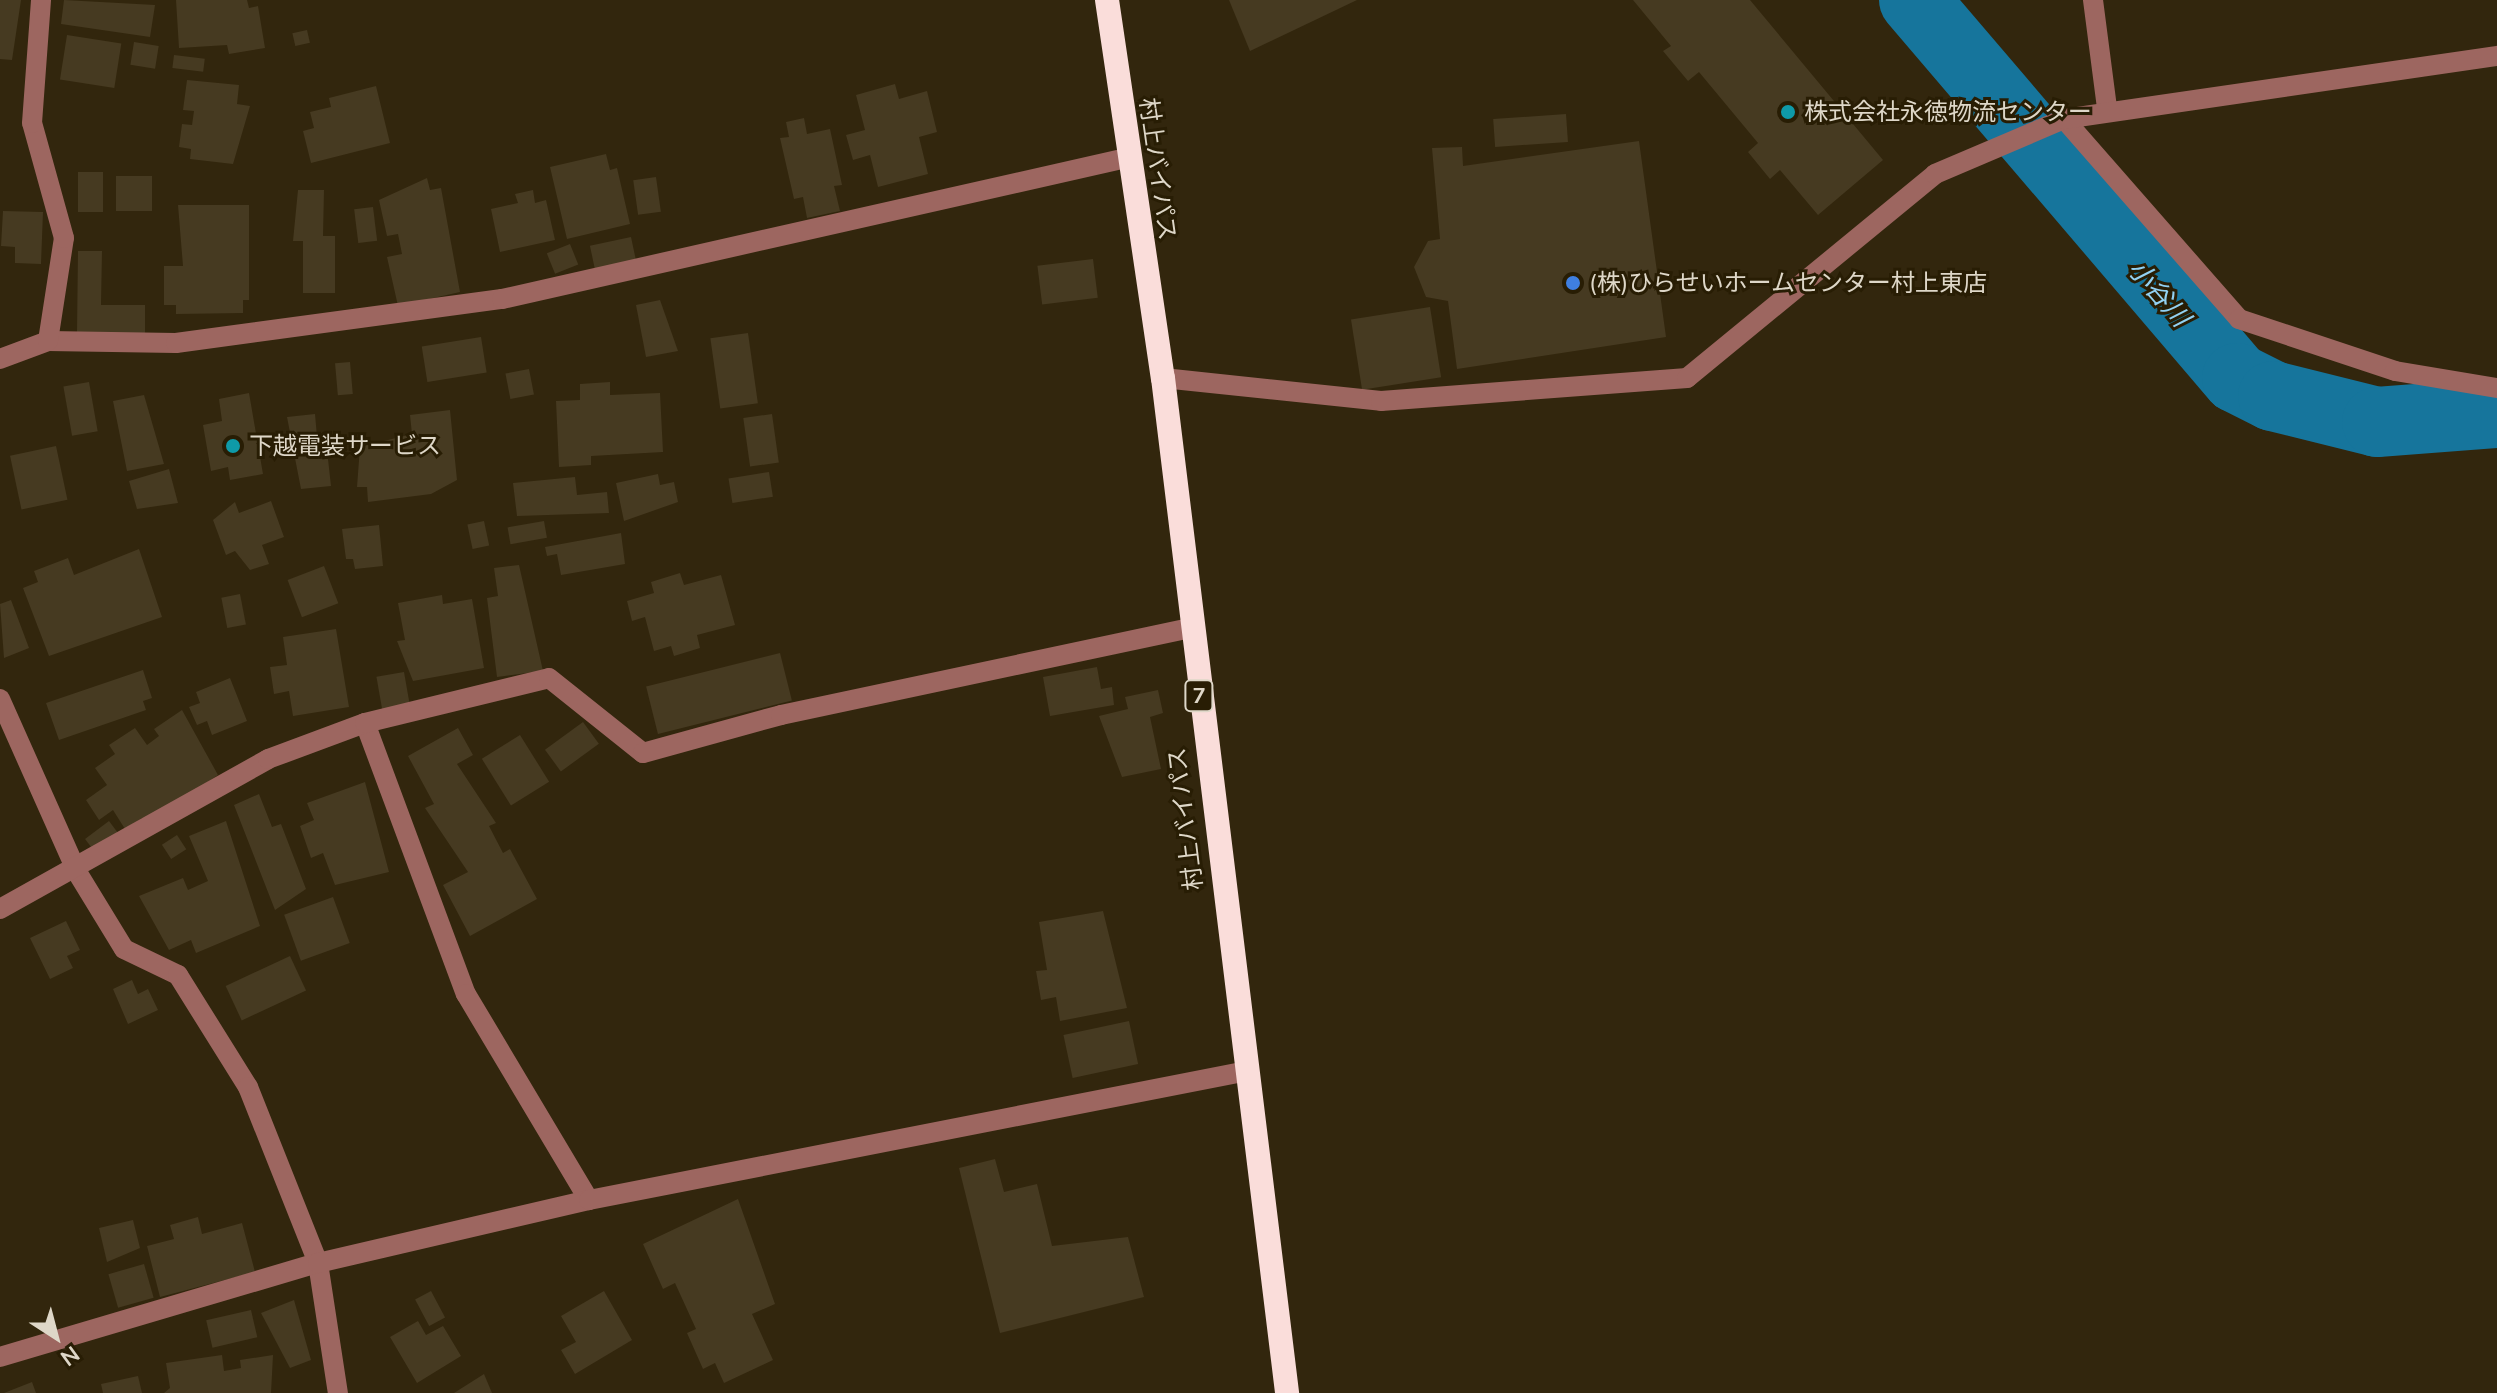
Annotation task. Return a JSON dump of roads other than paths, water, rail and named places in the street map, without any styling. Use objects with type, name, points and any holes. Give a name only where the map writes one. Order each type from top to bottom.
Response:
[{"type":"highway","name":"村上バイパス","points":[[1107,0],[1126,158],[1163,378],[1242,1072],[1287,1393]]},
{"type":"street","points":[[41,0],[32,123],[64,238],[48,341]]},
{"type":"street","points":[[2093,0],[2107,108]]},
{"type":"street","points":[[1163,378],[1381,401],[1687,378],[1935,174],[2064,119],[2107,108],[2497,56]]},
{"type":"street","points":[[2064,119],[2239,319],[2395,371],[2497,388]]},
{"type":"street","points":[[0,359],[48,341],[176,343],[502,299],[1126,158]]},
{"type":"street","points":[[0,909],[77,872],[268,759],[365,723],[549,678],[643,753],[781,715],[1191,628]]},
{"type":"street","points":[[0,699],[77,872],[124,949],[178,975],[214,1024],[248,1087],[318,1263],[338,1393]]},
{"type":"street","points":[[365,723],[466,994],[589,1200]]},
{"type":"street","points":[[0,1357],[318,1263],[589,1200],[1242,1072]]},
{"type":"waterway","name":"小谷川","points":[[1914,0],[2237,378],[2273,396],[2377,422],[2497,413]]},
{"type":"place","name":"株式会社永徳物流センター","points":[[1788,112]]},
{"type":"place","name":"(株)ひらせいホームセンター村上東店","points":[[1573,283]]},
{"type":"place","name":"下越電装サービス","points":[[233,446]]}]
